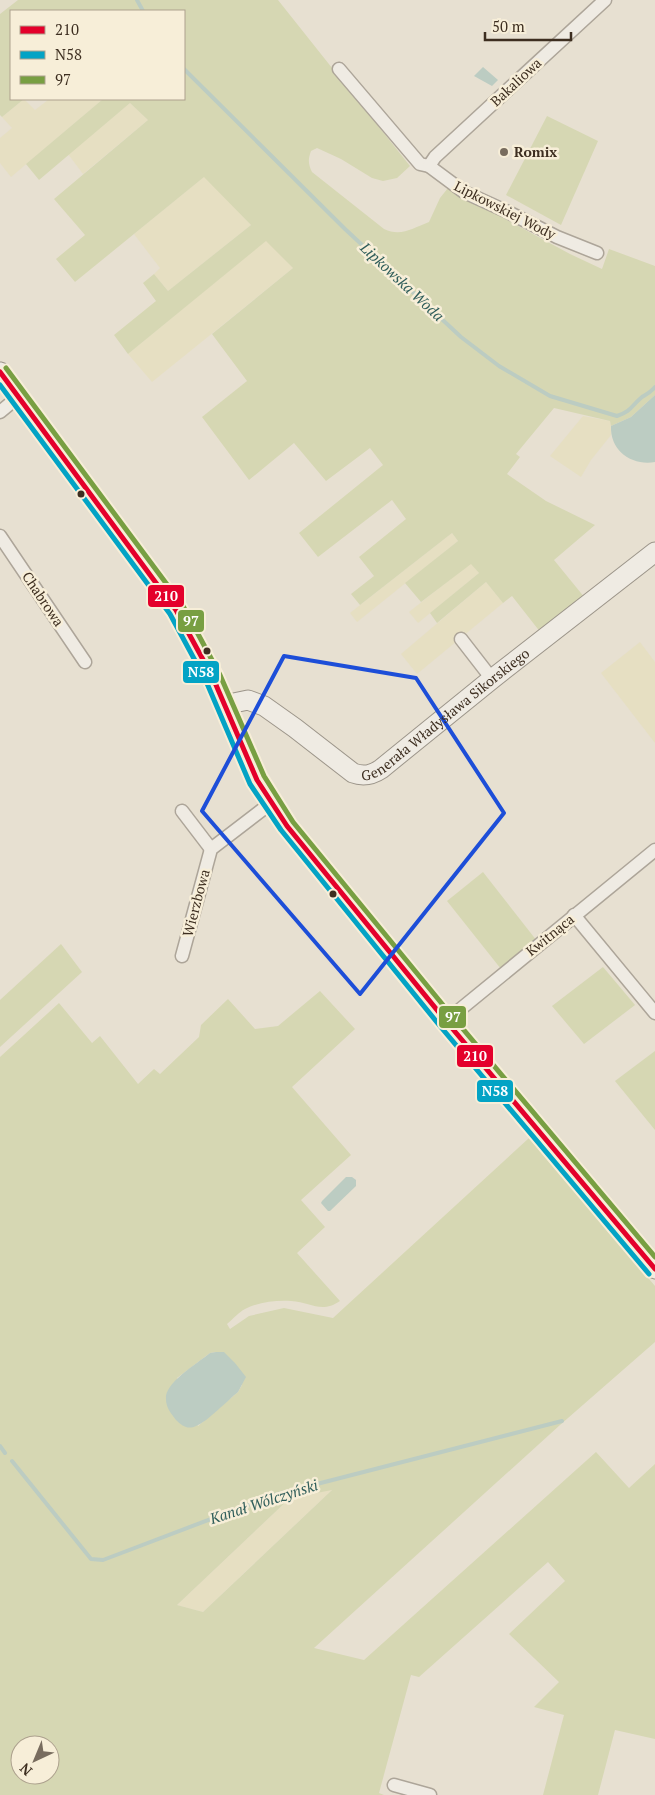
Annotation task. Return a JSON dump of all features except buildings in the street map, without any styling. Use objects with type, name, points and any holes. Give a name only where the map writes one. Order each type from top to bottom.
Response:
[{"type":"main road","points":[[0,372],[176,610],[213,678],[257,780],[271,803],[306,851],[655,1269]]},
{"type":"main road","name":"Generała Władysława Sikorskiego","points":[[224,705],[248,700],[263,705],[348,770],[359,776],[366,776],[381,769],[492,679],[655,552]]},
{"type":"street","name":"Bakaliowa","points":[[429,166],[435,156],[606,0]]},
{"type":"street","name":"Lipkowskiej Wody","points":[[339,69],[420,164],[429,166],[464,192],[557,237],[597,253]]},
{"type":"street","points":[[0,412],[18,397]]},
{"type":"street","name":"Chabrowa","points":[[0,536],[85,662]]},
{"type":"street","points":[[461,640],[492,679]]},
{"type":"street","points":[[182,811],[211,849],[271,803]]},
{"type":"street","name":"Wierzbowa","points":[[182,956],[211,849]]},
{"type":"street","name":"Kwitnąca","points":[[446,1020],[655,850]]},
{"type":"street","points":[[574,915],[655,1013]]},
{"type":"street","points":[[394,1785],[430,1795]]},
{"type":"highlighted area","points":[[284,656],[416,678],[504,813],[360,994],[202,811]]},
{"type":"shaded area","points":[[483,67],[498,80],[492,86],[474,76]]},
{"type":"shaded area","points":[[23,100],[35,110],[48,100],[102,100],[11,177],[0,163],[0,138],[12,128],[2,117]]},
{"type":"shaded area","points":[[130,103],[148,120],[83,174],[68,154]]},
{"type":"shaded area","points":[[205,176],[251,225],[168,291],[154,274],[160,268],[134,234]]},
{"type":"shaded area","points":[[266,240],[293,268],[152,382],[128,354]]},
{"type":"shaded area","points":[[655,395],[655,462],[638,462],[624,455],[618,449],[614,443],[611,426],[631,417]]},
{"type":"shaded area","points":[[583,416],[610,421],[611,435],[591,460],[581,477],[550,456]]},
{"type":"shaded area","points":[[452,533],[458,541],[357,622],[350,613]]},
{"type":"shaded area","points":[[471,563],[479,573],[418,623],[409,612]]},
{"type":"shaded area","points":[[486,582],[503,603],[417,674],[401,654]]},
{"type":"shaded area","points":[[640,642],[655,662],[655,743],[601,673]]},
{"type":"shaded area","points":[[346,1177],[352,1177],[356,1180],[356,1186],[328,1211],[321,1203],[322,1201]]},
{"type":"shaded area","points":[[224,1352],[246,1377],[238,1392],[211,1416],[201,1424],[190,1428],[185,1427],[176,1420],[169,1410],[166,1402],[167,1393],[170,1386],[183,1374],[210,1353]]},
{"type":"shaded area","points":[[333,1489],[203,1612],[177,1605],[290,1498]]},
{"type":"green space","points":[[18,0],[278,0],[410,166],[397,178],[383,181],[372,178],[341,159],[317,148],[311,151],[309,162],[312,172],[384,229],[401,232],[429,222],[440,198],[448,188],[570,254],[602,269],[609,249],[655,266],[655,395],[631,417],[611,426],[610,421],[554,408],[516,454],[520,457],[507,474],[546,501],[595,525],[554,560],[585,598],[541,633],[512,596],[503,603],[486,582],[437,623],[430,613],[479,573],[471,564],[421,602],[405,583],[458,541],[452,533],[360,605],[351,594],[374,576],[359,557],[406,519],[392,500],[318,557],[299,533],[383,465],[370,448],[326,481],[294,443],[249,480],[202,417],[247,381],[212,334],[293,268],[266,241],[128,354],[114,335],[156,301],[143,283],[154,274],[168,291],[251,225],[204,177],[75,282],[56,259],[85,235],[54,199],[148,120],[130,103],[39,180],[26,164],[102,100],[185,100],[185,10],[10,10],[10,100],[23,100],[2,117],[0,115],[0,14]]},
{"type":"green space","points":[[547,116],[598,141],[561,225],[506,195]]},
{"type":"green space","points":[[483,872],[537,941],[501,969],[447,901]]},
{"type":"green space","points":[[61,944],[82,972],[0,1047],[0,1000]]},
{"type":"green space","points":[[603,967],[635,1005],[584,1044],[552,1006]]},
{"type":"green space","points":[[320,991],[355,1029],[292,1087],[351,1155],[301,1200],[325,1227],[297,1253],[340,1301],[327,1307],[291,1301],[262,1303],[243,1310],[238,1314],[227,1324],[230,1329],[249,1316],[284,1308],[333,1318],[529,1138],[655,1286],[655,1342],[560,1425],[314,1648],[364,1660],[596,1452],[629,1488],[655,1464],[655,1739],[615,1730],[598,1795],[543,1795],[564,1715],[534,1707],[559,1682],[509,1634],[565,1581],[548,1562],[419,1677],[411,1675],[379,1793],[384,1795],[0,1795],[0,1057],[59,1003],[92,1043],[100,1036],[138,1084],[154,1069],[160,1074],[199,1037],[201,1025],[228,999],[255,1029],[278,1026]],"holes":[[[216,1352],[242,1385],[238,1392],[198,1426],[177,1378],[210,1353]],[[332,1490],[203,1612],[177,1605],[290,1498]]]},
{"type":"green space","points":[[655,1051],[655,1130],[615,1081]]},
{"type":"waterway","name":"Lipkowska Woda","points":[[137,0],[142,10]]},
{"type":"waterway","name":"Lipkowska Woda","points":[[185,70],[345,229],[461,337],[499,366],[550,396],[617,416],[629,410],[655,387]]},
{"type":"waterway","name":"Kanał Wólczyński","points":[[12,1461],[91,1559],[103,1560],[274,1495],[562,1421]]},
{"type":"waterway","name":"Kanał Wólczyński","points":[[0,1446],[5,1453]]},
{"type":"transit line","name":"97","points":[[6,368],[183,606],[220,675],[264,776],[293,822],[452,1016],[655,1257]]},
{"type":"transit line","name":"210","points":[[0,372],[176,610],[213,678],[257,780],[287,826],[446,1021],[655,1269]]},
{"type":"transit line","name":"N58","points":[[0,385],[170,614],[206,681],[250,784],[281,830],[440,1026],[649,1274]]},
{"type":"place","name":"Romix","points":[[504,152]]}]
